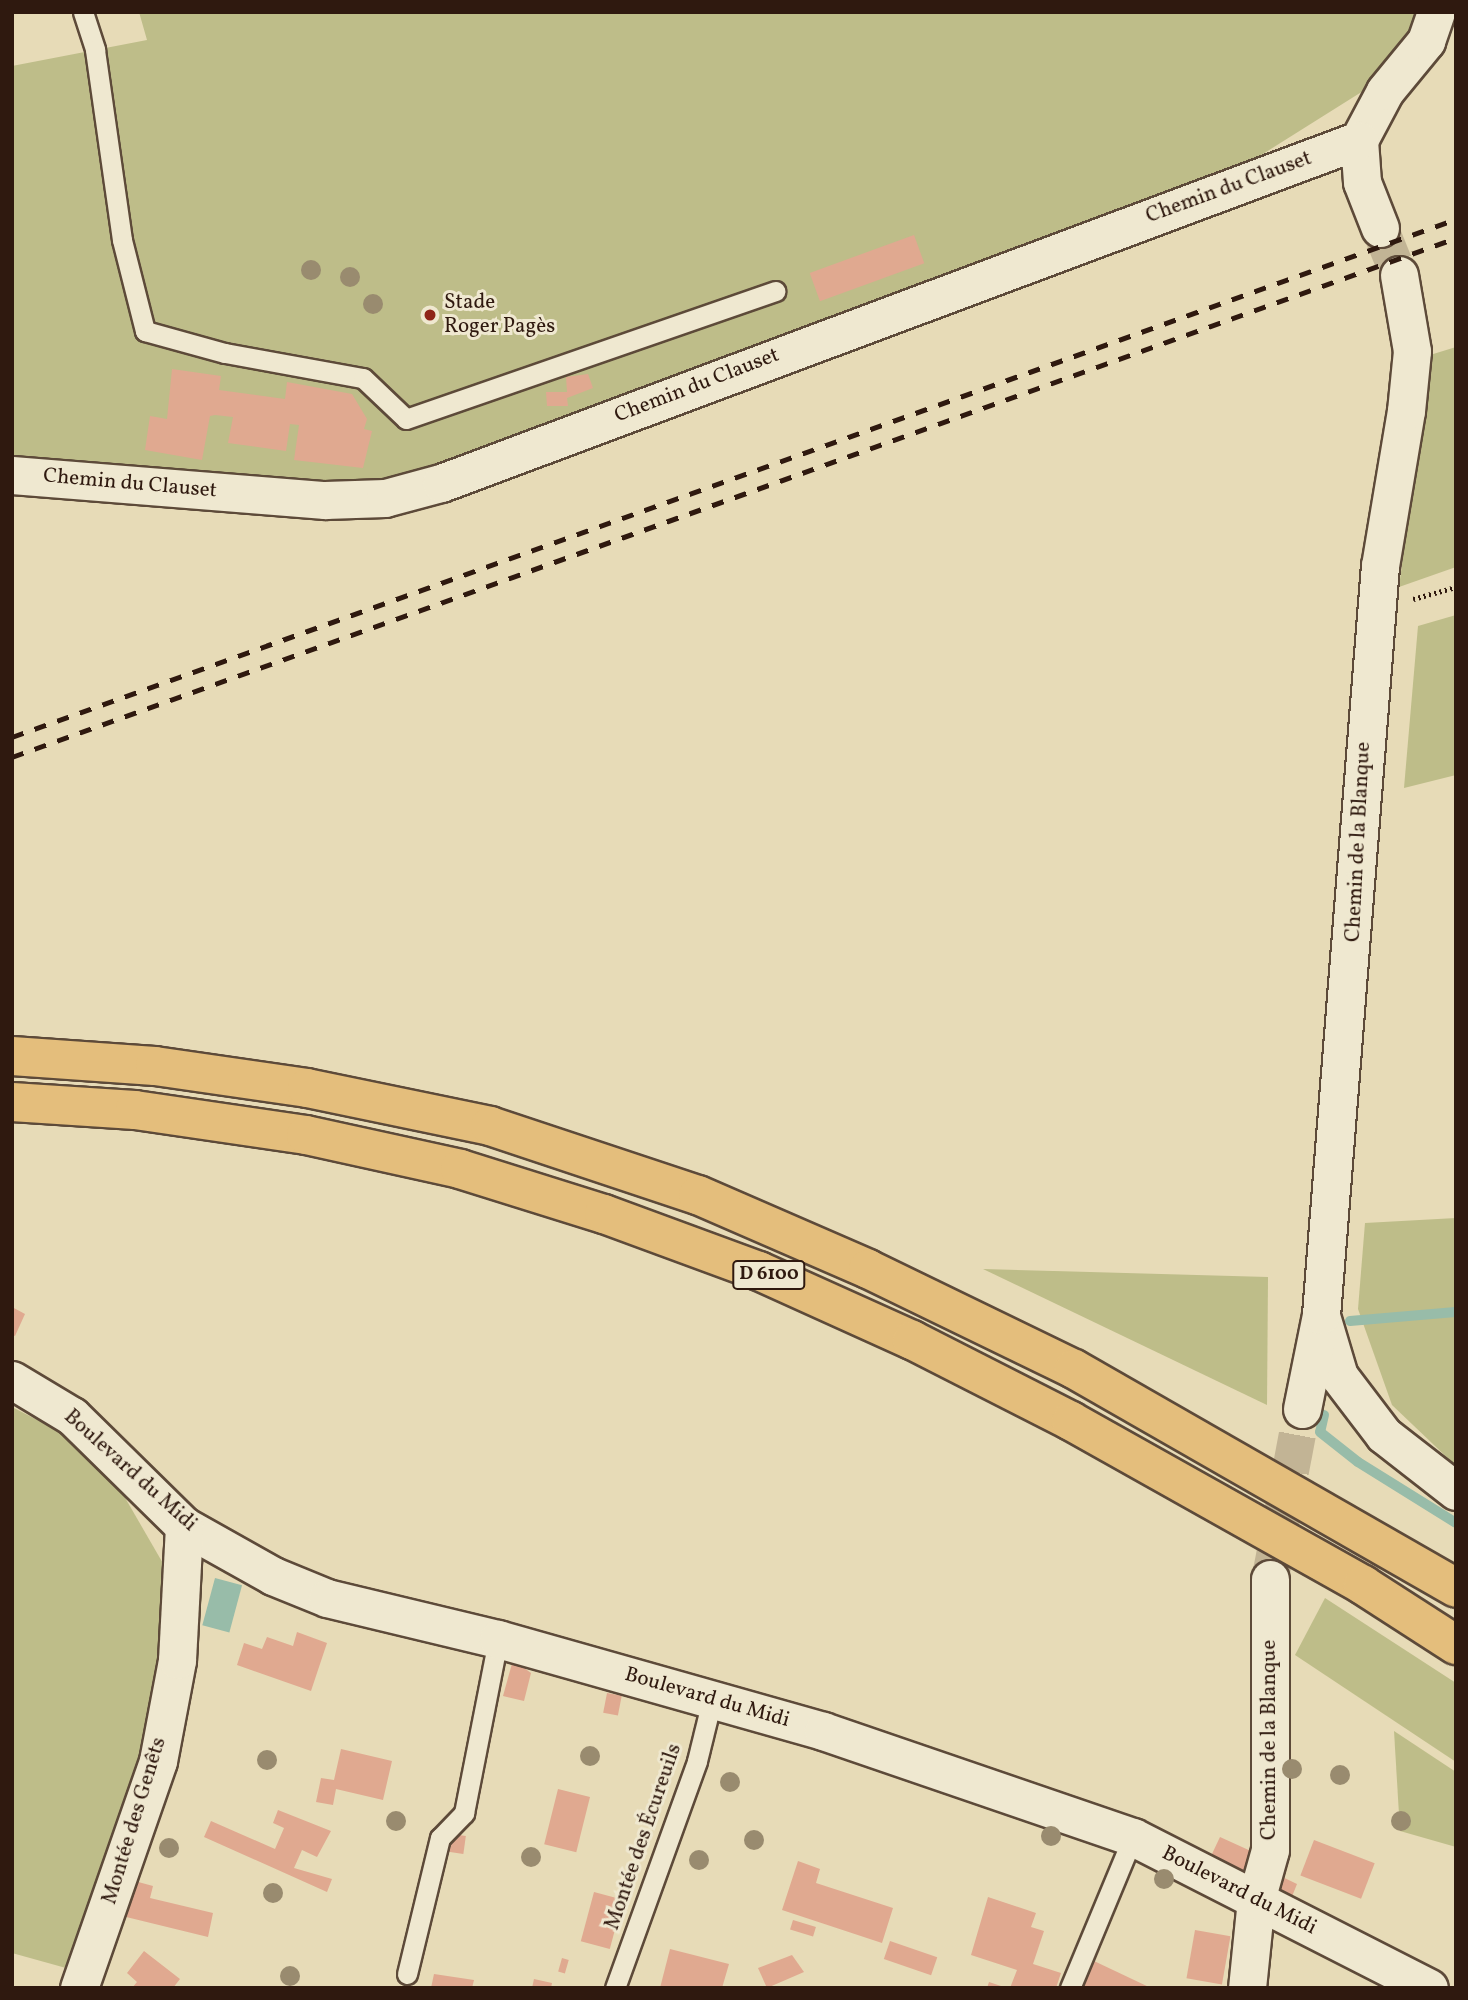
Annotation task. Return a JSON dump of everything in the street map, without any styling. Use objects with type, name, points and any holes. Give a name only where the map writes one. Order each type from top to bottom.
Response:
[{"type":"main road","name":"D 6100","points":[[12,1056],[155,1066],[307,1088],[490,1126],[698,1195],[868,1269],[1074,1369],[1456,1588]]},
{"type":"main road","name":"D 6100","points":[[12,1102],[135,1110],[306,1135],[460,1169],[604,1214],[759,1271],[912,1340],[1071,1421],[1363,1585],[1456,1644]]},
{"type":"street","points":[[1380,228],[1362,181],[1359,140],[1385,91],[1426,41],[1436,12]]},
{"type":"street","name":"Chemin du Clauset","points":[[12,475],[325,500],[397,495],[441,484],[1359,140]]},
{"type":"street","name":"Chemin de la Blanque","points":[[1302,1409],[1321,1315],[1380,566],[1406,411],[1412,351],[1399,275]]},
{"type":"street","points":[[1321,1315],[1339,1376],[1384,1435],[1456,1490]]},
{"type":"street","name":"Boulevard du Midi","points":[[12,1380],[72,1416],[184,1525],[273,1576],[327,1598],[498,1639],[823,1731],[1133,1837],[1429,1988]]},
{"type":"street","name":"Montée des Genêts","points":[[79,1988],[158,1761],[177,1660],[184,1525]]},
{"type":"street","name":"Chemin de la Blanque","points":[[1247,1988],[1256,1900],[1269,1850],[1270,1578]]},
{"type":"lane","points":[[83,12],[95,50],[122,240],[145,331],[225,353],[363,378],[406,419],[775,291]]},
{"type":"lane","points":[[407,1974],[440,1838],[464,1813],[498,1639]]},
{"type":"lane","name":"Montée des Écureuils","points":[[615,1988],[697,1761],[712,1700]]},
{"type":"lane","points":[[1070,1988],[1133,1837]]},
{"type":"shaded area","name":"Stade Roger Pagès","points":[[139,12],[1420,12],[1379,81],[1239,169],[419,475],[339,489],[12,462],[12,66],[147,40]]},
{"type":"shaded area","points":[[1456,347],[1456,567],[1399,587],[1430,355]]},
{"type":"shaded area","points":[[1456,615],[1456,775],[1404,788],[1418,626]]},
{"type":"shaded area","points":[[1456,1218],[1456,1466],[1392,1405],[1358,1309],[1365,1223]]},
{"type":"shaded area","points":[[983,1269],[1268,1277],[1267,1405]]},
{"type":"shaded area","points":[[12,1407],[63,1433],[120,1489],[168,1572],[149,1760],[84,1973],[12,1953]]},
{"type":"shaded area","points":[[215,1578],[242,1585],[229,1633],[202,1625]]},
{"type":"shaded area","points":[[1325,1598],[1456,1683],[1456,1762],[1295,1655]]},
{"type":"shaded area","points":[[1394,1731],[1456,1772],[1456,1847],[1400,1831]]},
{"type":"building","points":[[914,235],[924,263],[820,301],[810,273]]},
{"type":"building","points":[[172,369],[221,376],[219,390],[285,399],[287,382],[352,394],[367,419],[364,429],[372,431],[363,468],[294,460],[299,425],[290,424],[286,451],[228,443],[233,417],[215,415],[210,416],[202,460],[145,450],[150,416],[167,419]]},
{"type":"building","points":[[588,374],[593,388],[567,398],[568,406],[547,406],[546,392],[567,392],[566,377]]},
{"type":"building","points":[[12,1307],[25,1314],[15,1336],[12,1335]]},
{"type":"building","points":[[297,1632],[327,1643],[311,1691],[237,1665],[244,1643],[262,1649],[267,1637],[293,1646]]},
{"type":"building","points":[[513,1660],[531,1673],[524,1701],[503,1696]]},
{"type":"building","points":[[607,1693],[622,1696],[618,1715],[603,1713]]},
{"type":"building","points":[[341,1749],[392,1761],[383,1800],[336,1789],[333,1805],[316,1802],[321,1778],[334,1780]]},
{"type":"building","points":[[558,1789],[590,1797],[576,1852],[544,1844]]},
{"type":"building","points":[[278,1810],[331,1831],[317,1857],[302,1850],[294,1868],[332,1879],[327,1892],[204,1837],[211,1821],[275,1849],[284,1828],[273,1823]]},
{"type":"building","points":[[451,1834],[466,1836],[463,1854],[448,1852]]},
{"type":"building","points":[[1220,1837],[1253,1852],[1247,1875],[1211,1856]]},
{"type":"building","points":[[1314,1840],[1375,1863],[1361,1899],[1300,1875]]},
{"type":"building","points":[[798,1861],[820,1869],[816,1883],[893,1908],[882,1943],[782,1910]]},
{"type":"building","points":[[1274,1873],[1297,1884],[1291,1899],[1269,1888]]},
{"type":"building","points":[[131,1880],[153,1886],[150,1898],[213,1913],[208,1937],[118,1915]]},
{"type":"building","points":[[594,1892],[623,1900],[610,1949],[581,1941]]},
{"type":"building","points":[[988,1897],[1036,1913],[1031,1927],[1044,1931],[1033,1964],[1061,1973],[1056,1988],[1010,1988],[1017,1970],[971,1955]]},
{"type":"building","points":[[793,1920],[816,1927],[813,1937],[790,1930]]},
{"type":"building","points":[[1195,1930],[1230,1936],[1222,1985],[1186,1978]]},
{"type":"building","points":[[890,1941],[937,1957],[931,1975],[884,1959]]},
{"type":"building","points":[[670,1949],[729,1964],[722,1988],[660,1988]]},
{"type":"building","points":[[144,1951],[180,1979],[173,1988],[132,1988],[137,1982],[127,1973]]},
{"type":"building","points":[[792,1955],[804,1972],[767,1988],[758,1968]]},
{"type":"building","points":[[562,1958],[569,1960],[565,1973],[558,1971]]},
{"type":"building","points":[[1094,1961],[1151,1988],[1083,1988]]},
{"type":"building","points":[[434,1974],[474,1980],[472,1988],[431,1988]]},
{"type":"building","points":[[534,1979],[552,1983],[551,1988],[532,1988]]},
{"type":"building","points":[[989,1982],[1004,1987],[1004,1988],[987,1988]]},
{"type":"waterway","points":[[1350,1321],[1456,1312]]},
{"type":"waterway","points":[[1324,1415],[1320,1432],[1358,1462],[1456,1523]]},
{"type":"tunnel","points":[[1380,228],[1399,275]]},
{"type":"tunnel","points":[[1270,1579],[1302,1409]]},
{"type":"railway","points":[[12,737],[1456,219]]},
{"type":"railway","points":[[12,757],[1456,238]]},
{"type":"place","name":"Stade Roger Pagès","points":[[430,315]]}]
